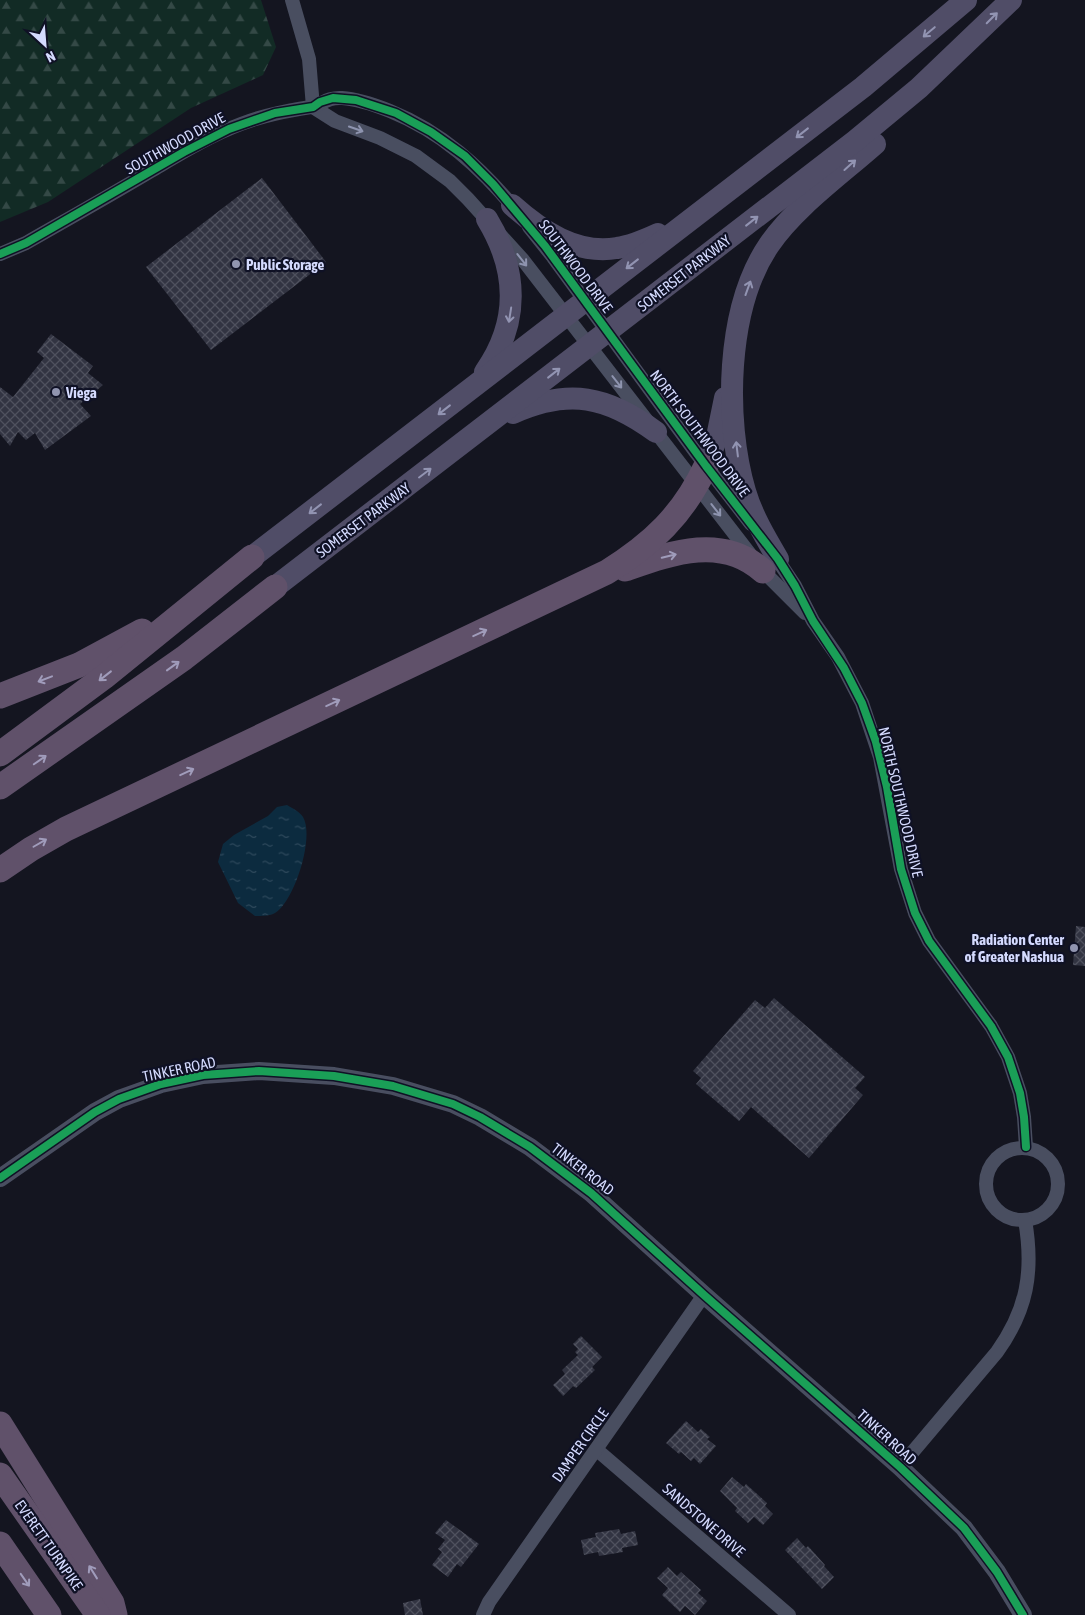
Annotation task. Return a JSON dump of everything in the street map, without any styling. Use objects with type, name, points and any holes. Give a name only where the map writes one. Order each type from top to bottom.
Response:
[{"type":"highway","points":[[0,870],[31,848],[66,830],[606,572],[647,544],[680,511],[702,476]]},
{"type":"highway","points":[[558,596],[639,564],[696,550],[732,552],[770,565]]},
{"type":"highway","points":[[0,696],[67,670],[114,646],[173,612],[252,558]]},
{"type":"highway","points":[[0,754],[119,664],[252,558]]},
{"type":"highway","points":[[0,787],[184,658],[275,587]]},
{"type":"highway","points":[[0,1424],[112,1603],[115,1615]]},
{"type":"highway","name":"EVERETT TURNPIKE","points":[[0,1475],[98,1615]]},
{"type":"highway","points":[[0,1544],[49,1615]]},
{"type":"main road","points":[[252,558],[877,76],[966,0]]},
{"type":"main road","name":"SOMERSET PARKWAY","points":[[275,587],[855,141],[949,61],[1011,0]]},
{"type":"main road","points":[[702,476],[719,428],[744,298],[755,269],[776,235],[798,212],[903,116],[936,80],[949,61]]},
{"type":"main road","points":[[512,205],[536,225],[553,235],[572,244],[599,249],[616,249],[641,242],[703,210]]},
{"type":"main road","points":[[471,389],[487,369],[500,347],[507,327],[511,306],[509,273],[504,254],[497,236],[487,219]]},
{"type":"main road","points":[[733,363],[734,422],[741,475],[770,565]]},
{"type":"main road","points":[[477,433],[525,408],[551,400],[568,398],[592,400],[607,405],[636,418],[656,432]]},
{"type":"street","points":[[292,0],[309,59],[313,107],[335,121],[380,138],[416,156],[450,181],[523,260],[565,316]]},
{"type":"street","name":"SOUTHWOOD DRIVE","points":[[0,254],[26,242],[184,152],[229,129],[275,113],[313,107],[320,102],[333,98],[356,100],[383,108],[419,124],[465,156],[512,205],[545,246],[608,332]]},
{"type":"street","name":"NORTH SOUTHWOOD DRIVE","points":[[565,316],[656,432],[702,476],[770,565]]},
{"type":"street","name":"NORTH SOUTHWOOD DRIVE","points":[[608,332],[702,476],[770,565],[780,590],[813,621],[841,662],[856,690],[868,717],[884,773],[901,868],[919,924],[934,950],[991,1026],[1008,1057],[1022,1105],[1026,1147]]},
{"type":"street","name":"TINKER ROAD","points":[[0,1178],[108,1104],[161,1084],[203,1075],[259,1072],[334,1076],[372,1081],[453,1104],[480,1117],[530,1146],[613,1211],[704,1295],[900,1467],[964,1528],[997,1572],[1023,1615]]},
{"type":"street","points":[[1026,1147],[1040,1152],[1051,1162],[1055,1169],[1058,1184],[1055,1199],[1051,1206],[1040,1215],[1025,1220],[1012,1219],[995,1209],[987,1197],[985,1184],[988,1170],[995,1159],[1012,1148],[1026,1147]]},
{"type":"street","points":[[900,1467],[997,1352],[1018,1318],[1028,1284],[1028,1236],[1025,1220]]},
{"type":"street","name":"DAMPER CIRCLE","points":[[483,1615],[489,1602],[704,1295]]},
{"type":"street","name":"SANDSTONE DRIVE","points":[[597,1450],[789,1615]]},
{"type":"green space","points":[[0,0],[261,0],[276,47],[263,75],[191,108],[48,202],[0,222]]},
{"type":"water","points":[[287,805],[302,815],[306,826],[306,839],[301,868],[282,907],[273,914],[255,916],[238,903],[218,862],[223,844],[234,835],[268,816],[277,807]]},
{"type":"building","name":"Public Storage","points":[[262,178],[326,262],[211,350],[146,267]]},
{"type":"building","name":"Viega","points":[[51,334],[93,366],[88,373],[103,385],[80,404],[91,416],[45,450],[35,433],[26,440],[18,432],[10,446],[0,434],[0,387],[13,397],[44,358],[37,352]]},
{"type":"building","name":"Radiation Center of Greater Nashua","points":[[1076,926],[1085,927],[1085,966],[1073,965]]},
{"type":"building","points":[[774,998],[865,1077],[855,1088],[863,1095],[809,1158],[751,1107],[739,1121],[696,1084],[701,1078],[693,1071],[755,1000],[765,1008]]},
{"type":"building","points":[[581,1336],[602,1357],[592,1367],[595,1370],[576,1388],[573,1386],[563,1396],[553,1385],[565,1374],[562,1370],[578,1355],[575,1352],[578,1349],[573,1344]]},
{"type":"building","points":[[686,1421],[698,1432],[701,1429],[710,1437],[707,1439],[716,1446],[700,1464],[694,1458],[691,1461],[681,1452],[679,1454],[666,1443]]},
{"type":"building","points":[[732,1477],[744,1487],[746,1484],[767,1503],[765,1506],[773,1514],[763,1525],[754,1517],[748,1523],[735,1511],[737,1508],[720,1491]]},
{"type":"building","points":[[446,1520],[479,1544],[461,1567],[457,1564],[448,1577],[432,1565],[442,1552],[438,1549],[445,1540],[435,1533]]},
{"type":"building","points":[[619,1529],[621,1534],[635,1531],[638,1545],[622,1548],[623,1552],[599,1556],[598,1552],[584,1555],[581,1540],[596,1537],[595,1533]]},
{"type":"building","points":[[797,1538],[806,1548],[808,1546],[834,1577],[822,1589],[785,1550]]},
{"type":"building","points":[[668,1567],[677,1576],[681,1572],[701,1590],[698,1593],[707,1601],[695,1615],[685,1606],[680,1612],[662,1595],[668,1588],[657,1578]]},
{"type":"building","points":[[420,1599],[423,1615],[405,1615],[403,1603]]},
{"type":"cycle path","points":[[0,254],[26,243],[184,152],[229,129],[275,113],[313,107],[320,102],[333,98],[356,100],[396,113],[431,132],[465,156],[493,184],[545,246],[706,466],[778,559],[795,586],[813,621],[844,668],[862,703],[876,742],[887,787],[901,869],[915,913],[929,941],[991,1026],[1008,1057],[1020,1093],[1026,1147]]},
{"type":"cycle path","points":[[0,1178],[95,1112],[119,1099],[161,1084],[203,1075],[259,1071],[334,1076],[393,1086],[453,1104],[480,1117],[530,1147],[591,1193],[900,1467],[964,1528],[997,1572],[1023,1615]]},
{"type":"place","name":"Public Storage","points":[[236,264]]},
{"type":"place","name":"Viega","points":[[56,392]]},
{"type":"place","name":"Radiation Center of Greater Nashua","points":[[1074,948]]}]
